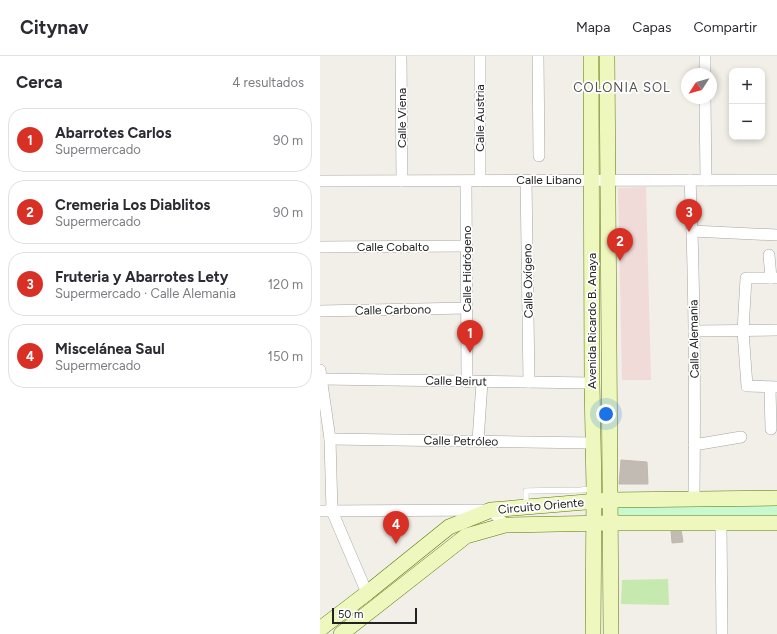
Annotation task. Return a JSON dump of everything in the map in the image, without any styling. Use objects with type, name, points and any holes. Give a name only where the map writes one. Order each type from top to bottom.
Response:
[{"type":"main road","name":"Avenida Ricardo B. Anaya","points":[[591,56],[592,383],[594,495],[593,634]]},
{"type":"main road","name":"Avenida Ricardo B. Anaya","points":[[607,56],[611,634]]},
{"type":"main road","name":"Circuito Oriente","points":[[320,629],[449,528],[491,510],[526,507],[594,495],[610,500],[777,498]]},
{"type":"main road","name":"Circuito Oriente","points":[[341,634],[466,536],[505,525],[777,523]]},
{"type":"main road","points":[[422,549],[432,563]]},
{"type":"street","name":"Calle Viena","points":[[401,56],[402,181]]},
{"type":"street","name":"Calle Austria","points":[[480,56],[480,181]]},
{"type":"street","points":[[538,56],[539,156]]},
{"type":"street","points":[[705,56],[705,68]]},
{"type":"street","points":[[705,104],[706,180]]},
{"type":"street","name":"Calle Oxígeno","points":[[526,180],[529,382]]},
{"type":"street","name":"Calle Alemania","points":[[690,180],[694,331],[694,498]]},
{"type":"street","name":"Calle Libano","points":[[320,181],[777,180]]},
{"type":"street","name":"Calle Hidrógeno","points":[[466,181],[467,382]]},
{"type":"street","points":[[692,231],[777,234]]},
{"type":"street","name":"Calle Cobalto","points":[[320,247],[467,246]]},
{"type":"street","points":[[769,255],[774,278],[746,278],[743,331],[747,386],[773,388],[771,429]]},
{"type":"street","name":"Calle Carbono","points":[[320,311],[467,308]]},
{"type":"street","points":[[694,331],[777,330]]},
{"type":"street","points":[[321,375],[330,439],[332,511],[367,593]]},
{"type":"street","name":"Calle Beirut","points":[[321,375],[467,382],[592,383]]},
{"type":"street","points":[[478,441],[482,382]]},
{"type":"street","points":[[694,445],[741,437]]},
{"type":"street","name":"Calle Petróleo","points":[[330,439],[593,443]]},
{"type":"street","points":[[320,511],[491,510],[505,525]]},
{"type":"street","points":[[721,523],[722,634]]},
{"type":"shaded area","points":[[646,187],[651,380],[622,380],[618,188]]},
{"type":"green space","points":[[777,498],[777,517],[616,519],[616,501]]},
{"type":"green space","points":[[668,579],[669,605],[621,604],[622,580]]},
{"type":"building","points":[[621,460],[647,462],[648,484],[619,484]]},
{"type":"building","points":[[681,529],[683,542],[672,543],[671,530]]},
{"type":"place","name":"Fruteria y Abarrotes Lety","points":[[689,232]]},
{"type":"place","name":"Cremeria Los Diablitos","points":[[620,261]]},
{"type":"place","name":"Abarrotes Carlos","points":[[470,353]]},
{"type":"place","name":"Miscelánea Saul","points":[[396,544]]},
{"type":"district","name":"COLONIA SOL","points":[[622,87]]}]
